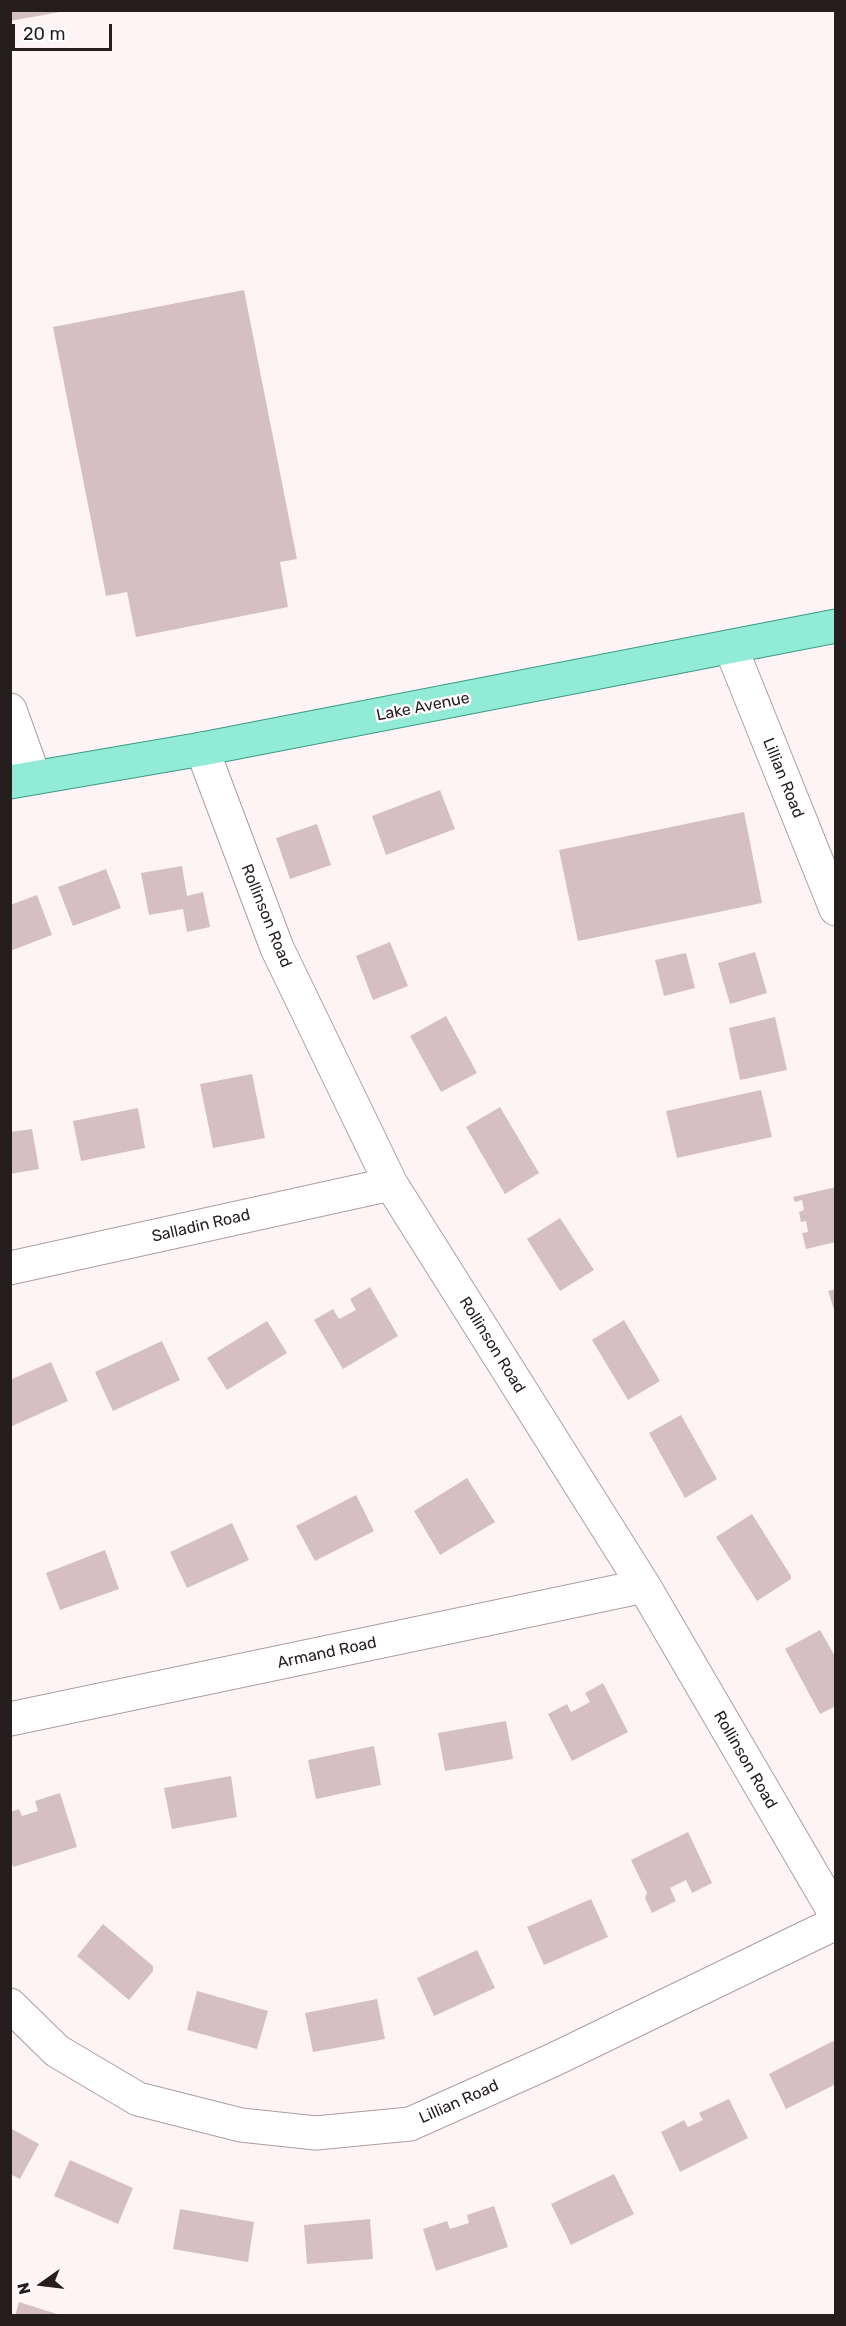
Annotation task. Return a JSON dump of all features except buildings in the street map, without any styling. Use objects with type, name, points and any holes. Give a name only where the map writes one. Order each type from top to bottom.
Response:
[{"type":"main road","name":"Lake Avenue","points":[[22,780],[202,749],[836,626]]},
{"type":"street","name":"Lillian Road","points":[[731,648],[836,909]]},
{"type":"street","points":[[10,710],[22,780]]},
{"type":"street","name":"Rollinson Road","points":[[202,749],[277,948],[390,1184],[644,1586],[836,1915]]},
{"type":"street","name":"Salladin Road","points":[[10,1268],[390,1184]]},
{"type":"street","name":"Armand Road","points":[[10,1719],[644,1586]]},
{"type":"street","name":"Lillian Road","points":[[10,2004],[57,2051],[138,2099],[241,2125],[316,2133],[340,2131],[410,2124],[553,2060],[836,1923]]}]
